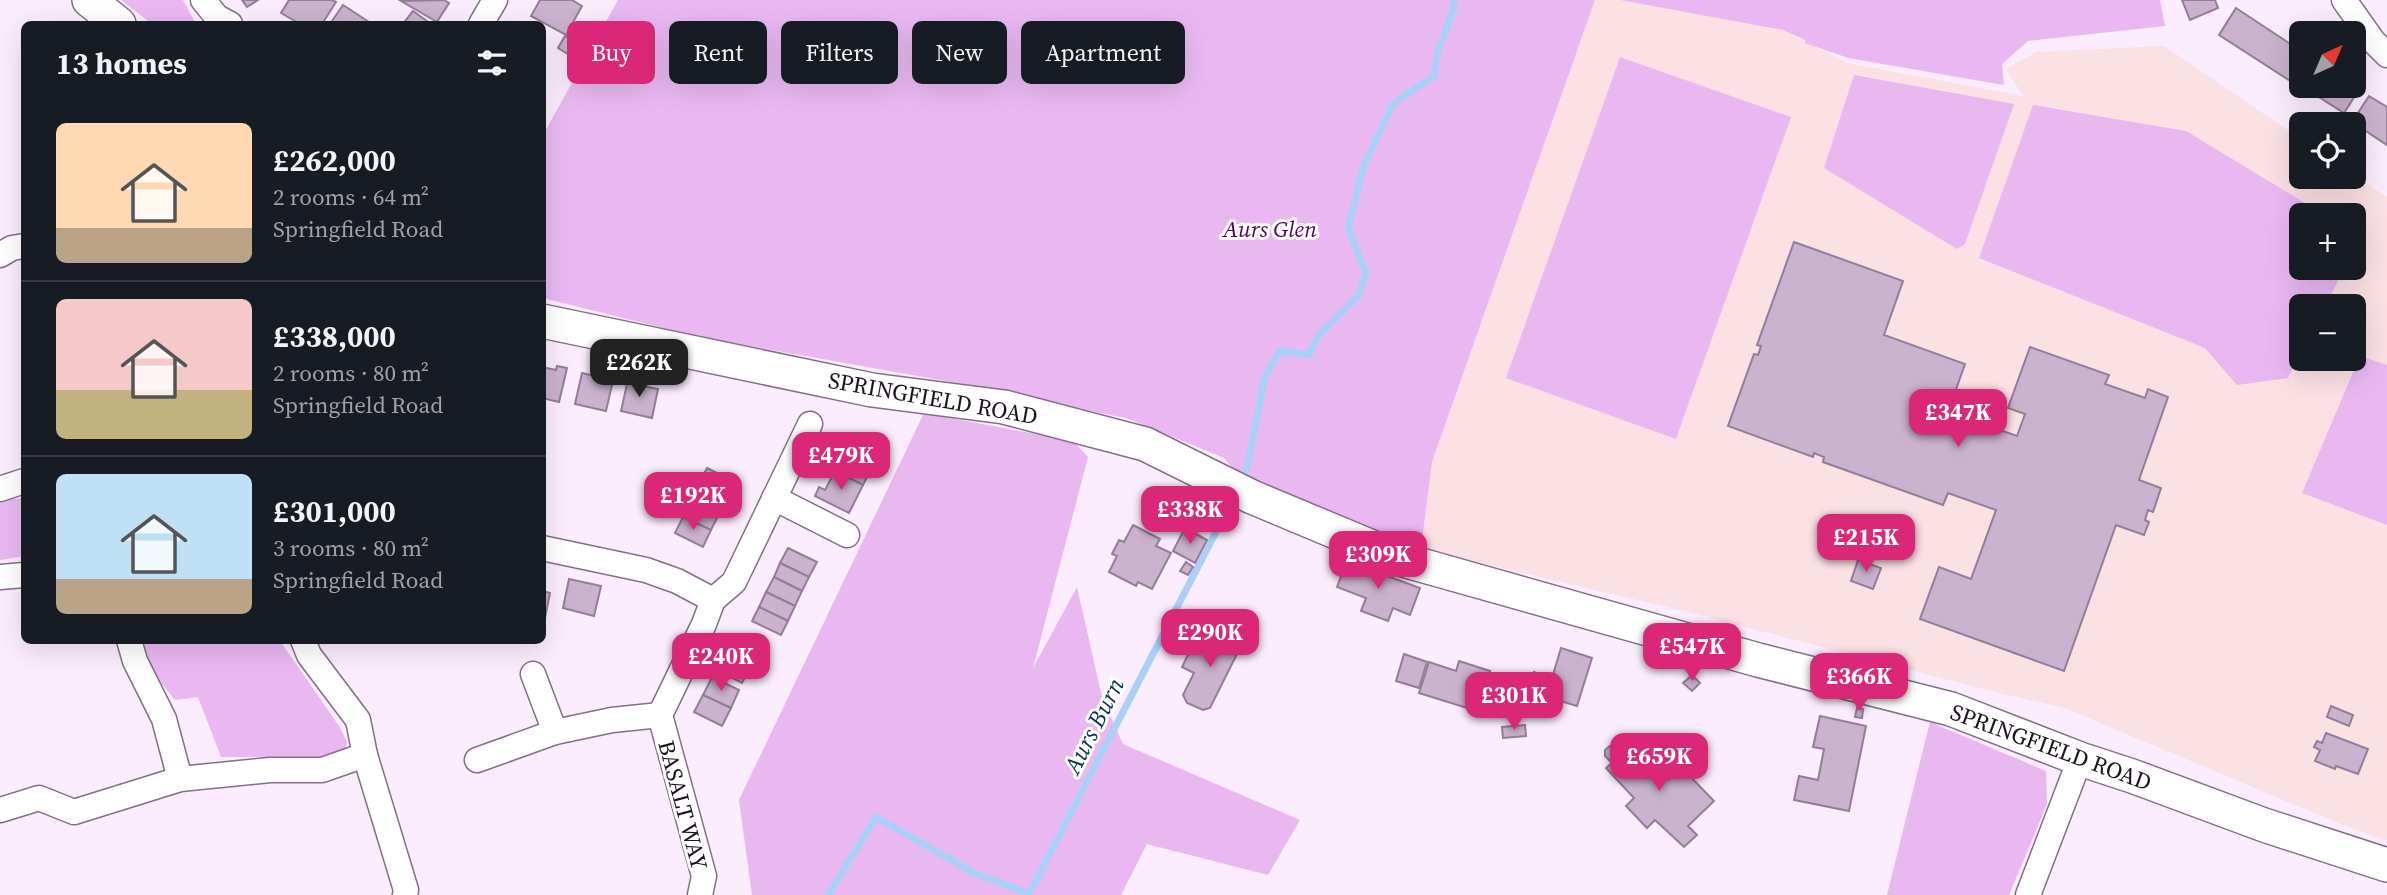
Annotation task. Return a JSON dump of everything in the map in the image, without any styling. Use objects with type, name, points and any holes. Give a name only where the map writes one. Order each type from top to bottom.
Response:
[{"type":"street","points":[[89,0],[115,21]]},
{"type":"street","points":[[203,0],[217,17],[224,21]]},
{"type":"street","points":[[483,21],[495,0]]},
{"type":"street","points":[[2344,0],[2373,41],[2387,55]]},
{"type":"street","points":[[0,255],[21,246]]},
{"type":"street","name":"SPRINGFIELD ROAD","points":[[546,322],[872,390],[1004,407],[1145,444],[1252,497],[1403,560],[1758,660],[1951,709],[2264,825],[2387,865]]},
{"type":"street","name":"BASALT WAY","points":[[700,895],[704,876],[660,715],[713,600],[734,582],[810,424]]},
{"type":"street","points":[[0,489],[21,482]]},
{"type":"street","points":[[774,498],[847,535]]},
{"type":"street","points":[[546,549],[646,569],[677,581],[713,600]]},
{"type":"street","points":[[0,577],[21,575]]},
{"type":"street","points":[[131,644],[135,661],[164,719],[180,779]]},
{"type":"street","points":[[305,644],[309,655],[358,720],[365,755],[406,890],[405,895]]},
{"type":"street","points":[[533,674],[555,732]]},
{"type":"street","points":[[478,760],[555,732],[612,720],[660,715]]},
{"type":"street","points":[[0,810],[39,798],[74,812],[180,779],[270,770],[322,770],[365,755]]},
{"type":"street","points":[[2028,895],[2080,759]]},
{"type":"shaded area","points":[[1595,0],[1620,0],[1783,30],[1847,63],[2023,96],[2006,69],[2036,52],[2164,46],[2289,131],[2289,189],[2366,189],[2366,183],[2387,197],[2387,841],[2065,708],[1680,610],[1421,549],[1432,463]]},
{"type":"green space","points":[[121,0],[183,0],[194,21],[148,21]]},
{"type":"green space","name":"Aurs Glen","points":[[618,0],[1595,0],[1432,462],[1421,549],[1238,475],[1224,458],[1129,419],[991,389],[699,337],[546,299],[546,130],[571,84],[655,84],[655,21],[606,21]]},
{"type":"green space","points":[[1620,0],[2160,0],[2165,26],[2028,41],[2002,64],[2004,85],[1848,58],[1805,43],[1805,40],[1783,30]]},
{"type":"green space","points":[[1620,57],[1791,117],[1676,439],[1506,378]]},
{"type":"green space","points":[[1854,75],[2014,104],[1965,244],[1957,249],[1824,168]]},
{"type":"green space","points":[[2033,105],[2186,131],[2305,203],[2289,203],[2289,280],[2339,280],[2331,294],[2289,294],[2289,371],[2292,371],[2288,378],[2237,385],[2205,348],[1979,258]]},
{"type":"green space","points":[[2366,358],[2387,365],[2387,525],[2302,493],[2354,371],[2366,371]]},
{"type":"green space","points":[[924,413],[1073,441],[1088,457],[1033,668],[1077,587],[1102,697],[1123,744],[1300,820],[1268,875],[1147,844],[1121,895],[752,895],[739,800]]},
{"type":"green space","points":[[21,498],[21,557],[0,560],[0,500]]},
{"type":"green space","points":[[144,644],[282,644],[339,726],[347,742],[344,757],[221,757],[198,697],[175,700],[142,659]]},
{"type":"green space","points":[[1930,722],[2046,771],[2047,804],[2009,895],[1887,895]]},
{"type":"building","points":[[242,0],[258,0],[247,7]]},
{"type":"building","points":[[289,0],[336,2],[324,21],[295,21],[281,13]]},
{"type":"building","points":[[444,0],[449,3],[435,21],[401,1]]},
{"type":"building","points":[[540,0],[572,0],[582,6],[574,21],[567,21],[566,35],[546,24],[546,21],[531,16]]},
{"type":"building","points":[[2182,0],[2215,0],[2218,8],[2190,20]]},
{"type":"building","points":[[343,5],[367,21],[332,21]]},
{"type":"building","points":[[2236,8],[2289,43],[2289,80],[2219,35]]},
{"type":"building","points":[[413,11],[427,21],[405,21]]},
{"type":"building","points":[[565,36],[567,37],[567,54],[558,48]]},
{"type":"building","points":[[2369,96],[2387,107],[2387,145],[2366,131],[2366,112],[2359,112]]},
{"type":"building","points":[[2321,98],[2354,98],[2342,112]]},
{"type":"building","points":[[1794,242],[1903,281],[1884,335],[1965,364],[1948,412],[2017,436],[2025,414],[2008,408],[2030,347],[2109,375],[2105,384],[2145,398],[2148,389],[2168,397],[2139,480],[2161,488],[2153,512],[2148,510],[2145,520],[2149,522],[2144,535],[2116,525],[2064,671],[1920,619],[1939,567],[1971,579],[1996,510],[1948,493],[1943,505],[1823,462],[1824,457],[1814,453],[1813,457],[1728,426],[1754,354],[1758,355],[1761,346],[1757,345]]},
{"type":"building","points":[[557,366],[567,368],[559,402],[546,399],[546,368],[556,370]]},
{"type":"building","points":[[582,373],[603,378],[603,374],[614,376],[606,411],[575,404]]},
{"type":"building","points":[[629,375],[640,378],[638,385],[658,389],[652,418],[621,411]]},
{"type":"building","points":[[844,440],[877,457],[863,485],[835,471],[845,451],[840,449]]},
{"type":"building","points":[[707,468],[735,482],[727,498],[699,484]]},
{"type":"building","points":[[835,471],[863,485],[849,513],[815,496],[819,487],[825,490]]},
{"type":"building","points":[[699,484],[727,498],[719,514],[691,501]]},
{"type":"building","points":[[691,501],[719,514],[711,530],[683,517]]},
{"type":"building","points":[[683,517],[711,530],[703,547],[675,533]]},
{"type":"building","points":[[1133,525],[1160,539],[1156,546],[1171,553],[1152,589],[1138,582],[1136,586],[1109,572],[1117,556],[1112,554],[1119,540],[1124,542]]},
{"type":"building","points":[[1185,528],[1207,540],[1195,563],[1173,551]]},
{"type":"building","points":[[788,548],[817,562],[809,577],[780,563]]},
{"type":"building","points":[[1858,560],[1881,568],[1873,589],[1851,581]]},
{"type":"building","points":[[1347,561],[1420,588],[1410,615],[1393,608],[1388,621],[1361,611],[1366,598],[1337,587]]},
{"type":"building","points":[[1186,562],[1193,567],[1188,575],[1180,571]]},
{"type":"building","points":[[780,563],[809,577],[802,591],[774,577]]},
{"type":"building","points":[[774,577],[802,591],[795,606],[766,592]]},
{"type":"building","points":[[569,579],[601,586],[594,616],[563,608]]},
{"type":"building","points":[[546,592],[550,593],[546,613]]},
{"type":"building","points":[[766,592],[795,606],[788,621],[759,607]]},
{"type":"building","points":[[759,607],[788,621],[781,635],[752,621]]},
{"type":"building","points":[[1221,629],[1244,640],[1210,708],[1203,710],[1187,703],[1183,695],[1194,673],[1182,667],[1194,642],[1211,650]]},
{"type":"building","points":[[732,635],[759,648],[751,666],[724,652]]},
{"type":"building","points":[[1561,648],[1592,658],[1577,706],[1528,691],[1534,672],[1552,678]]},
{"type":"building","points":[[724,652],[751,666],[742,683],[715,669]]},
{"type":"building","points":[[1404,654],[1427,662],[1419,688],[1396,681]]},
{"type":"building","points":[[1459,661],[1490,671],[1477,711],[1419,693],[1429,662],[1456,671]]},
{"type":"building","points":[[1692,675],[1700,683],[1692,691],[1683,683]]},
{"type":"building","points":[[712,677],[739,690],[731,708],[703,695]]},
{"type":"building","points":[[703,695],[731,708],[722,726],[694,712]]},
{"type":"building","points":[[2331,706],[2353,715],[2349,726],[2327,717]]},
{"type":"building","points":[[1857,708],[1863,709],[1862,718],[1855,717]]},
{"type":"building","points":[[1820,716],[1866,726],[1849,811],[1794,800],[1799,776],[1818,780],[1824,749],[1813,747]]},
{"type":"building","points":[[1525,725],[1526,736],[1503,738],[1502,727]]},
{"type":"building","points":[[2326,733],[2368,749],[2358,774],[2315,761],[2320,750],[2314,747],[2317,741],[2322,743]]},
{"type":"building","points":[[1633,742],[1669,779],[1681,767],[1714,801],[1688,826],[1697,835],[1684,847],[1655,820],[1647,828],[1626,806],[1634,798],[1606,768],[1612,763],[1605,756],[1605,750],[1615,746],[1622,753]]},
{"type":"waterway","name":"Aurs Burn","points":[[1240,483],[1247,467],[1265,376],[1280,351],[1309,355],[1319,335],[1359,295],[1366,273],[1348,228],[1364,165],[1393,104],[1434,76],[1438,50],[1454,8],[1453,0]]},
{"type":"waterway","name":"Aurs Burn","points":[[828,895],[876,817],[974,873],[1029,894],[1234,497]]}]
